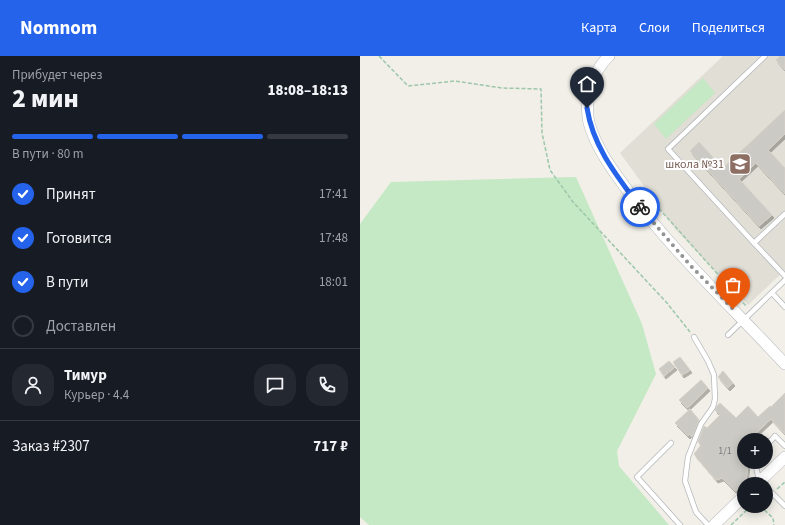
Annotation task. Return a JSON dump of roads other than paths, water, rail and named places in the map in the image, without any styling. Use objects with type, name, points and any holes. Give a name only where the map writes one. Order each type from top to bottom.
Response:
[{"type":"street","points":[[609,56],[593,78],[587,108],[589,123],[597,143],[612,169],[649,219],[690,265],[747,314],[785,364]]},
{"type":"street","points":[[768,477],[783,463]]},
{"type":"street","points":[[714,525],[737,503]]},
{"type":"lane","points":[[765,56],[668,149],[785,276]]},
{"type":"lane","points":[[754,243],[785,214]]},
{"type":"lane","points":[[728,335],[747,314],[785,280]]},
{"type":"lane","points":[[772,293],[785,307]]},
{"type":"lane","points":[[694,337],[708,361],[714,375],[715,399],[713,407],[701,424],[688,457],[685,481],[696,512],[708,525]]},
{"type":"lane","points":[[773,438],[775,436],[785,446]]},
{"type":"lane","points":[[671,443],[637,477],[680,525]]},
{"type":"lane","points":[[773,495],[785,506]]},
{"type":"place","name":"школа №31","points":[[740,164]]}]
